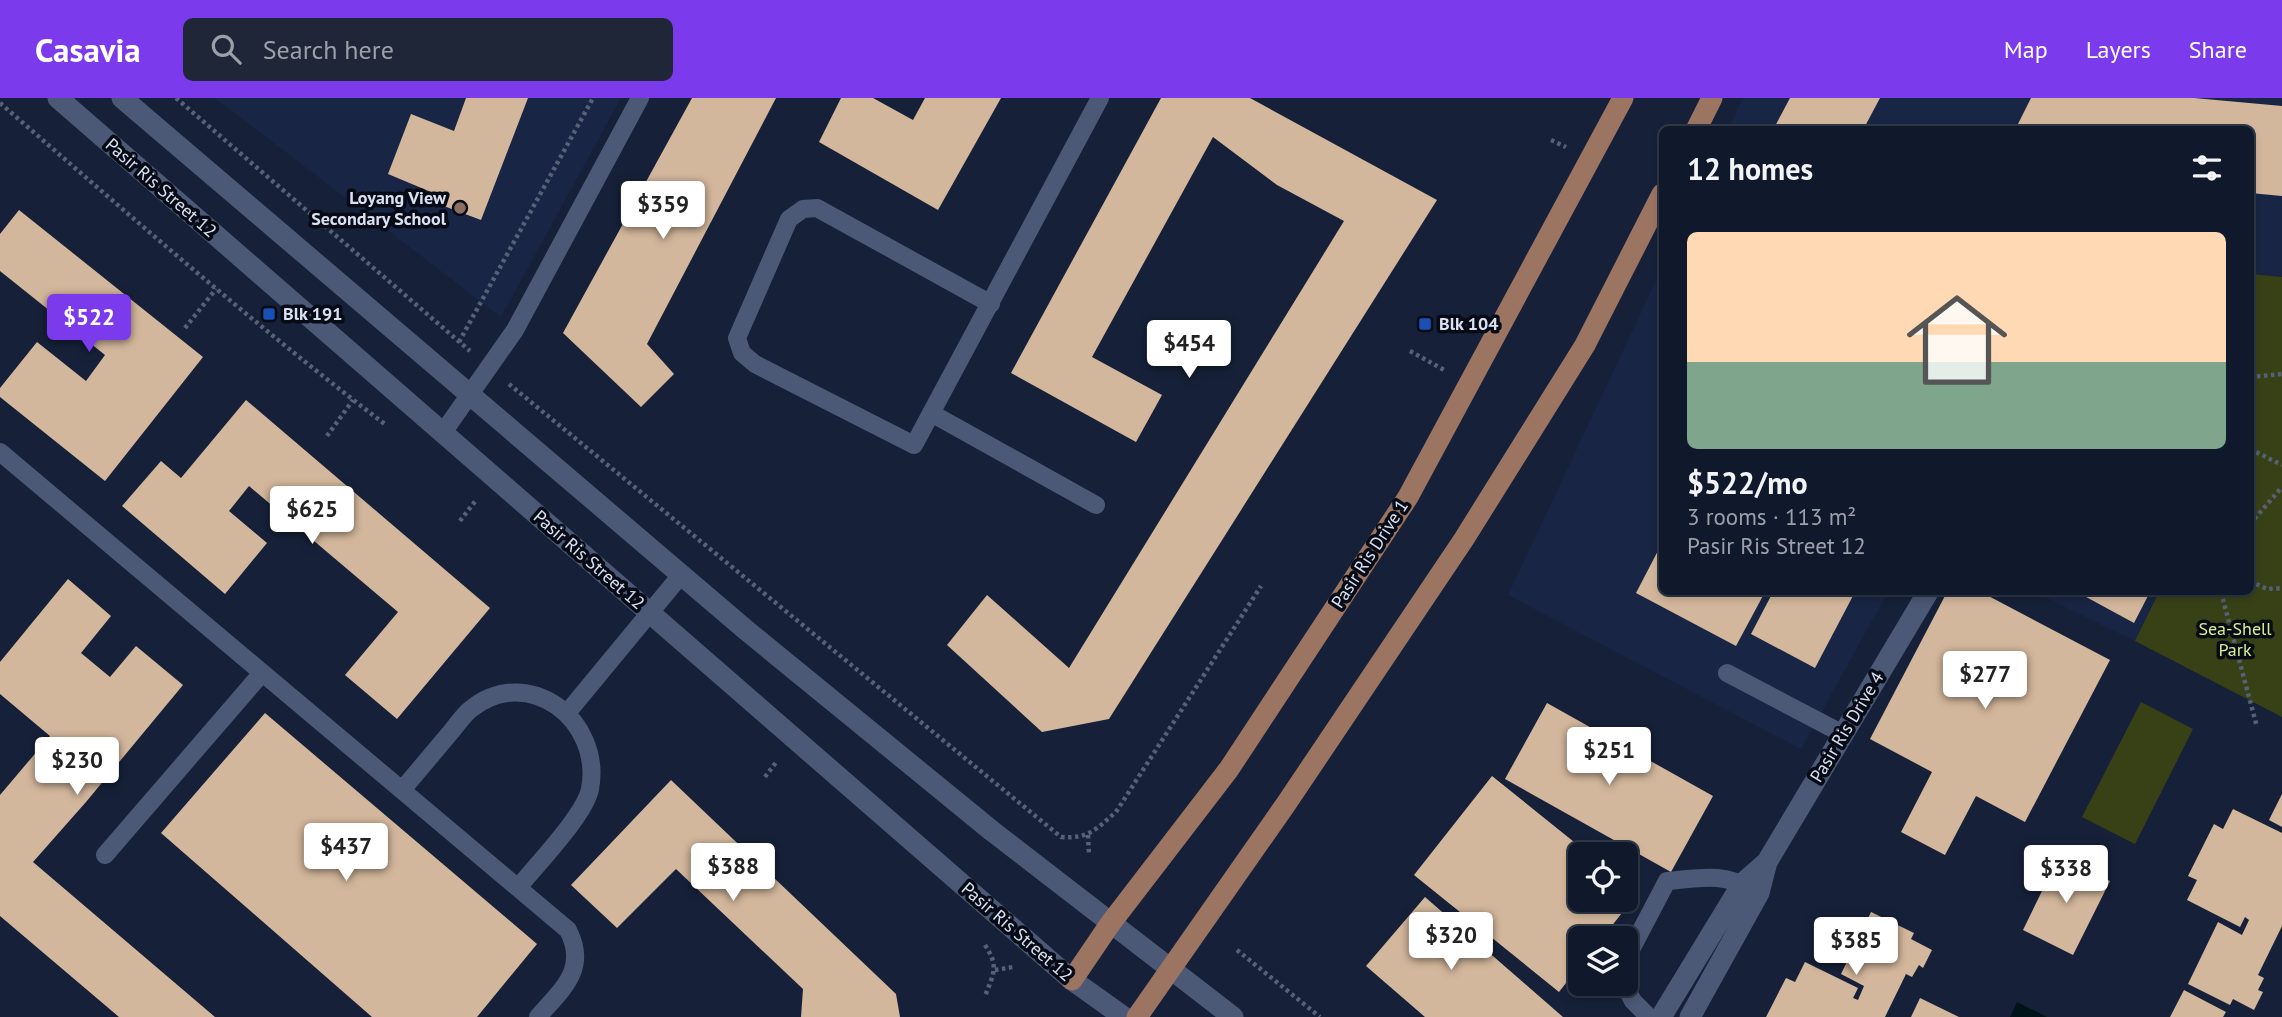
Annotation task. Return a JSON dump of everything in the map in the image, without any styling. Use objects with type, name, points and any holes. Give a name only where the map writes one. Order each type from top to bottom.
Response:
[{"type":"main road","name":"Pasir Ris Drive 1","points":[[1072,981],[1110,924],[1229,769],[1408,497],[1623,98]]},
{"type":"main road","points":[[1698,126],[1712,98]]},
{"type":"main road","points":[[1137,1017],[1286,804],[1464,539],[1585,345],[1659,200]]},
{"type":"street","name":"Pasir Ris Street 12","points":[[58,98],[1072,981],[1124,1017]]},
{"type":"street","points":[[122,98],[681,576],[970,814],[1233,1017]]},
{"type":"street","name":"Pasir Ris Drive 4","points":[[1661,1017],[1751,889],[1926,595]]},
{"type":"street","name":"Pasir Ris Drive 4","points":[[1690,1017],[1751,889]]},
{"type":"lane","points":[[442,435],[515,330],[640,98]]},
{"type":"lane","points":[[991,304],[817,208],[803,209],[789,219],[737,338],[742,353],[755,364],[914,445],[991,304],[1100,98]]},
{"type":"lane","points":[[931,413],[1096,505]]},
{"type":"lane","points":[[0,452],[568,930],[575,944],[576,965],[566,985],[538,1017]]},
{"type":"lane","points":[[567,713],[681,576]]},
{"type":"lane","points":[[105,855],[262,673]]},
{"type":"lane","points":[[1727,673],[1843,734]]},
{"type":"lane","points":[[401,790],[471,708],[495,696],[521,692],[546,699],[567,713],[584,734],[592,764],[590,790],[583,807],[518,888]]},
{"type":"lane","points":[[1638,936],[1667,881],[1719,876],[1751,889]]},
{"type":"lane","points":[[1630,996],[1649,1017]]},
{"type":"path","points":[[176,98],[459,342],[1060,836],[1088,835],[1116,811],[1261,586]]},
{"type":"path","points":[[459,342],[593,98]]},
{"type":"path","points":[[0,103],[216,289],[318,373],[393,430]]},
{"type":"path","points":[[185,328],[216,289]]},
{"type":"path","points":[[1410,351],[1469,383]]},
{"type":"path","points":[[2254,377],[2282,374]]},
{"type":"path","points":[[327,436],[352,400]]},
{"type":"path","points":[[2254,451],[2282,465]]},
{"type":"path","points":[[2254,519],[2282,487]]},
{"type":"path","points":[[460,522],[477,499]]},
{"type":"path","points":[[2254,583],[2267,589],[2282,588]]},
{"type":"path","points":[[2222,595],[2257,727]]},
{"type":"path","points":[[1088,835],[1089,855]]},
{"type":"path","points":[[1237,950],[1320,1017]]},
{"type":"path","points":[[995,970],[1014,967]]},
{"type":"shaded area","name":"Loyang View Secondary School","points":[[215,98],[621,98],[501,317]]},
{"type":"shaded area","points":[[1743,98],[2282,98],[2282,277],[2254,274],[2254,126],[1730,126]]},
{"type":"shaded area","points":[[1659,274],[1659,595],[1886,595],[1801,749],[1508,595]]},
{"type":"shaded area","points":[[2040,595],[2158,595],[2135,641]]},
{"type":"shaded area","points":[[2017,1002],[2047,1017],[2010,1017]]},
{"type":"green space","name":"Sea-Shell Park","points":[[2254,274],[2282,277],[2282,717],[2135,641],[2158,595],[2254,595]]},
{"type":"green space","points":[[2141,702],[2193,729],[2135,844],[2082,817]]},
{"type":"building","points":[[466,98],[528,98],[481,220],[428,200],[431,192],[388,174],[411,114],[454,131]]},
{"type":"building","points":[[692,98],[776,98],[647,344],[674,374],[641,407],[563,333]]},
{"type":"building","points":[[841,98],[873,98],[913,120],[925,98],[1001,98],[938,210],[819,142]]},
{"type":"building","points":[[1161,98],[1250,98],[1437,200],[1109,719],[1042,732],[947,645],[987,595],[1069,668],[1344,221],[1277,185],[1213,137],[1092,357],[1162,395],[1136,442],[1011,373]]},
{"type":"building","points":[[1790,98],[1880,98],[1865,126],[1775,126]]},
{"type":"building","points":[[2031,98],[2194,98],[2282,106],[2282,196],[2254,193],[2254,126],[2017,126]]},
{"type":"building","points":[[19,210],[203,357],[105,481],[0,397],[0,388],[37,342],[86,381],[105,355],[0,271],[0,234]]},
{"type":"building","points":[[246,400],[490,608],[397,719],[345,675],[398,612],[249,486],[229,511],[267,543],[225,594],[122,506],[161,461],[181,478]]},
{"type":"building","points":[[1659,549],[1659,595],[1763,595],[1736,646],[1636,593]]},
{"type":"building","points":[[68,579],[111,616],[81,653],[110,677],[136,646],[183,685],[33,862],[215,1017],[119,1017],[0,916],[0,795],[50,736],[0,694],[0,662]]},
{"type":"building","points":[[1771,595],[1853,595],[1815,668],[1751,634]]},
{"type":"building","points":[[1945,595],[1987,595],[2110,660],[2025,822],[1976,796],[1945,855],[1901,832],[1932,772],[1870,739]]},
{"type":"building","points":[[2083,595],[2148,595],[2134,623]]},
{"type":"building","points":[[1547,703],[1713,796],[1671,872],[1638,854],[1638,842],[1617,842],[1505,779]]},
{"type":"building","points":[[265,713],[537,944],[477,1017],[372,1017],[161,833]]},
{"type":"building","points":[[1492,776],[1574,842],[1568,842],[1568,912],[1623,912],[1612,926],[1568,926],[1568,980],[1559,992],[1414,875]]},
{"type":"building","points":[[671,780],[896,994],[900,1017],[801,1017],[803,989],[676,869],[617,928],[571,885]]},
{"type":"building","points":[[2282,794],[2282,827],[2269,820]]},
{"type":"building","points":[[2233,809],[2282,833],[2282,926],[2258,975],[2264,978],[2258,990],[2263,992],[2254,1010],[2233,999],[2230,1005],[2188,984],[2218,922],[2242,935],[2249,920],[2245,917],[2240,927],[2187,900],[2197,880],[2188,876],[2214,824],[2223,829]]},
{"type":"building","points":[[2059,856],[2110,881],[2073,955],[2023,930]]},
{"type":"building","points":[[1425,897],[1563,1017],[1425,1017],[1366,966]]},
{"type":"building","points":[[1871,912],[1914,933],[1911,939],[1932,950],[1923,968],[1919,965],[1912,977],[1906,974],[1885,1017],[1766,1017],[1786,978],[1795,982],[1805,962],[1858,988],[1853,998],[1858,1000],[1864,986],[1841,974]]},
{"type":"building","points":[[2184,990],[2226,1012],[2223,1017],[2170,1017]]},
{"type":"building","points":[[1920,998],[1959,1017],[1911,1017]]},
{"type":"place","name":"Loyang View Secondary School","points":[[460,208]]},
{"type":"place","name":"Blk 191","points":[[269,314]]},
{"type":"place","name":"Blk 104","points":[[1425,324]]}]
